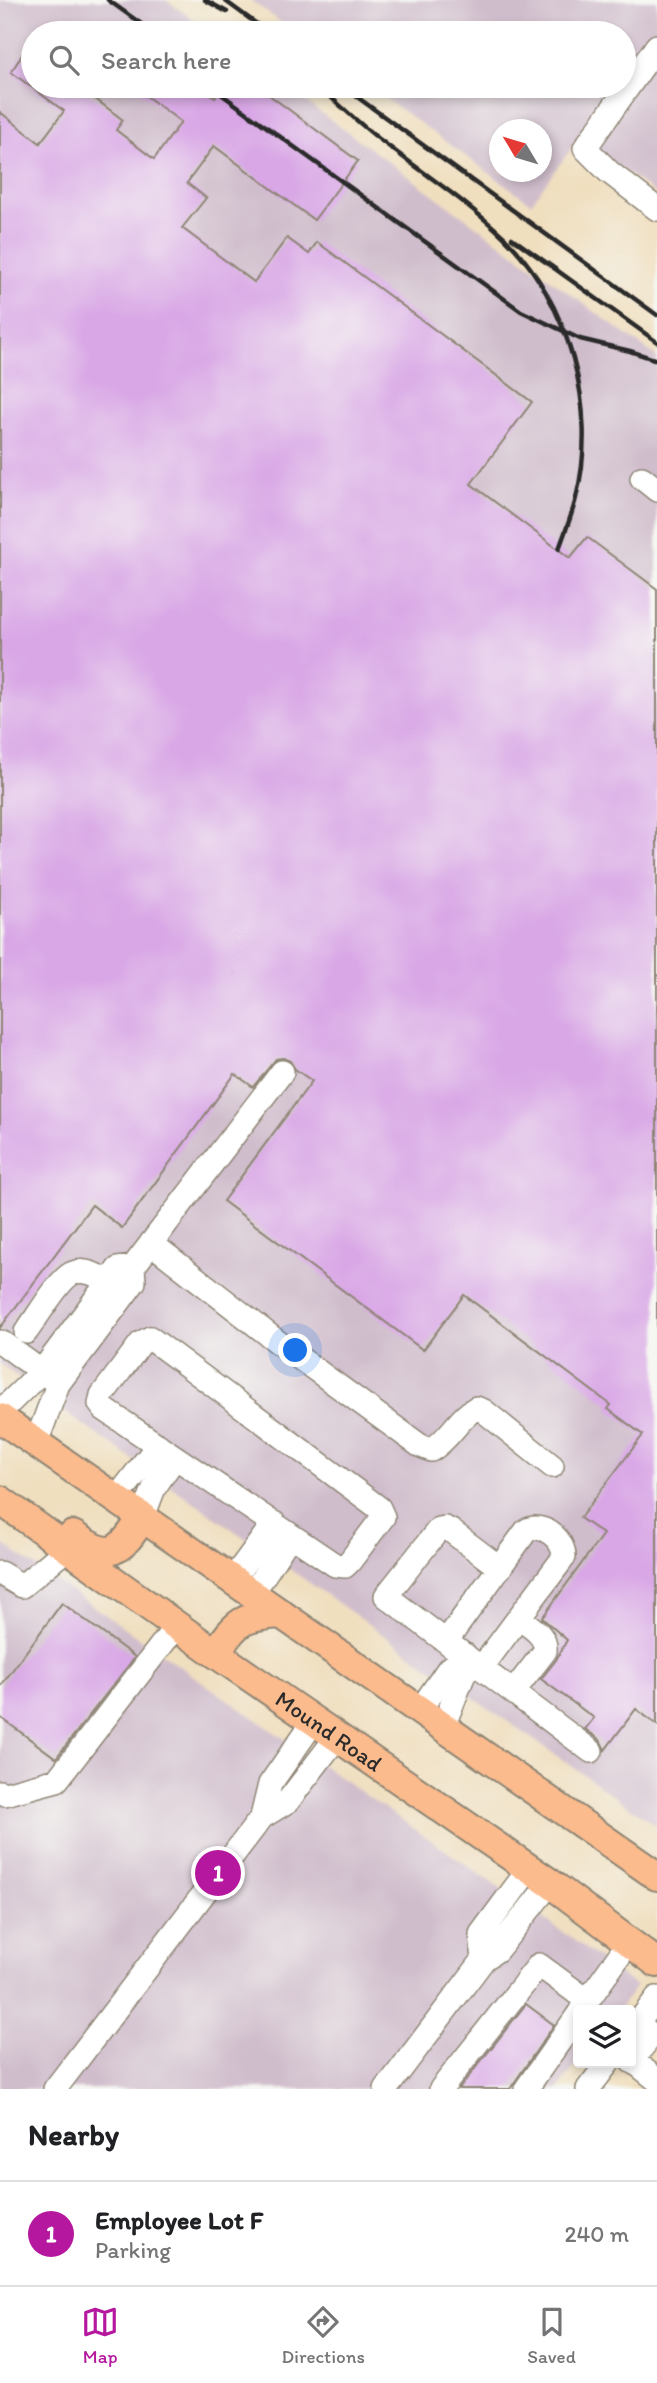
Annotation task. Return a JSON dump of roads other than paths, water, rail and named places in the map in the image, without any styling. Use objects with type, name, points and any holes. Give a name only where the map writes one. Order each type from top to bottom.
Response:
[{"type":"main road","points":[[0,1415],[36,1443],[657,1876]]},
{"type":"main road","points":[[0,1482],[83,1541],[105,1552],[116,1550],[126,1542],[143,1517]]},
{"type":"main road","name":"Mound Road","points":[[0,1500],[215,1653],[539,1876],[657,1963]]},
{"type":"main road","points":[[215,1653],[239,1623],[250,1617],[281,1614]]},
{"type":"street","points":[[636,76],[657,46]]},
{"type":"street","points":[[620,98],[585,148],[609,172],[657,209]]},
{"type":"street","points":[[0,1415],[50,1378],[102,1308],[134,1282],[133,1267],[282,1072]]},
{"type":"street","points":[[151,1243],[283,1346],[419,1445],[431,1450],[442,1444],[465,1416],[476,1408],[484,1411],[552,1466]]},
{"type":"street","points":[[102,1308],[108,1282],[118,1269],[133,1267]]},
{"type":"street","points":[[26,1332],[71,1273],[94,1273],[108,1282]]},
{"type":"street","points":[[150,1338],[382,1512],[383,1517],[345,1566],[335,1565],[167,1451],[100,1404],[102,1395],[141,1343],[150,1338]]},
{"type":"street","points":[[2,1342],[50,1378]]},
{"type":"street","points":[[36,1443],[50,1378]]},
{"type":"street","points":[[116,1499],[167,1451]]},
{"type":"street","points":[[143,1517],[167,1451]]},
{"type":"street","points":[[431,1718],[450,1668],[470,1662],[519,1618],[564,1557],[560,1543],[540,1527],[526,1531],[447,1640]]},
{"type":"street","points":[[500,1568],[451,1531],[439,1529],[386,1595],[447,1640],[470,1662],[591,1751]]},
{"type":"street","points":[[242,1587],[282,1530]]},
{"type":"street","points":[[0,1573],[22,1586],[68,1548]]},
{"type":"street","points":[[514,1692],[546,1646],[541,1635],[519,1618]]},
{"type":"street","points":[[0,1792],[5,1794],[57,1780],[177,1625]]},
{"type":"street","points":[[55,2089],[262,1817],[270,1784],[326,1729]]},
{"type":"street","points":[[386,2089],[484,1959],[481,1934],[539,1876]]},
{"type":"street","points":[[586,2005],[629,1942]]},
{"type":"street","points":[[441,2089],[539,1965],[579,2005]]},
{"type":"street","points":[[636,2025],[657,1998]]},
{"type":"street","points":[[526,2089],[573,2023]]},
{"type":"street","points":[[636,2029],[652,2035],[636,2049]]},
{"type":"street","points":[[588,2089],[614,2068]]},
{"type":"street","points":[[633,2068],[657,2080]]},
{"type":"railway","points":[[108,0],[137,21]]},
{"type":"railway","points":[[205,0],[227,12]]},
{"type":"railway","points":[[224,0],[253,21]]},
{"type":"railway","points":[[227,98],[521,311],[580,339],[657,360]]},
{"type":"railway","points":[[332,98],[374,135],[489,223],[527,263],[546,292],[573,358],[584,429],[576,498],[559,549]]},
{"type":"railway","points":[[359,98],[657,315]]},
{"type":"railway","points":[[512,238],[657,342]]},
{"type":"place","name":"Employee Lot F","points":[[218,1873]]}]
